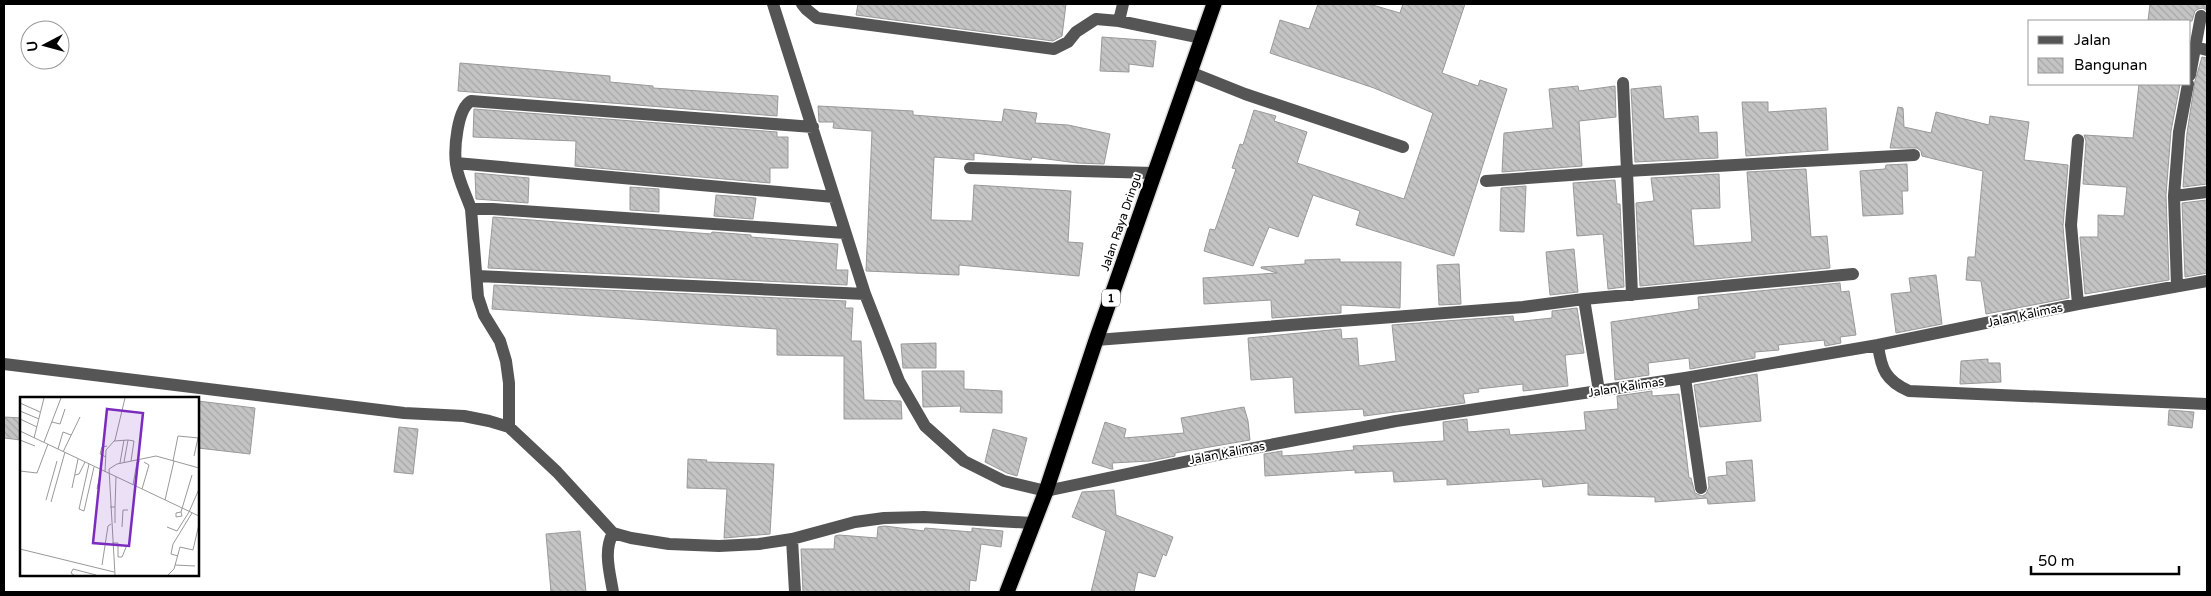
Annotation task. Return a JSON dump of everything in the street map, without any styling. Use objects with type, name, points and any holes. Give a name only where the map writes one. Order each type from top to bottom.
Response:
[{"type":"highway","name":"Jalan Raya Dringu","points":[[1007,592],[1032,523],[1046,491],[1096,340],[1214,4]]},
{"type":"street","points":[[773,4],[865,294],[899,381],[924,426],[964,461],[1004,481],[1046,491]]},
{"type":"street","points":[[802,4],[817,18],[1054,49],[1068,42],[1076,32],[1096,19],[1119,21],[1202,38]]},
{"type":"street","points":[[1119,21],[1123,4]]},
{"type":"street","points":[[2191,73],[2201,49],[2201,16]]},
{"type":"street","points":[[1190,72],[1245,94],[1403,147]]},
{"type":"street","points":[[1623,83],[1632,295]]},
{"type":"street","points":[[2177,286],[2174,196],[2179,132],[2188,85]]},
{"type":"street","points":[[509,427],[510,383],[506,361],[500,341],[484,315],[478,297],[471,209],[456,164],[461,112],[466,104],[471,101],[813,127]]},
{"type":"street","points":[[2078,140],[2071,225],[2078,304]]},
{"type":"street","points":[[1486,180],[1914,155]]},
{"type":"street","points":[[456,164],[834,197]]},
{"type":"street","points":[[970,168],[1154,173]]},
{"type":"street","points":[[2174,196],[2207,192]]},
{"type":"street","points":[[471,209],[845,232]]},
{"type":"street","points":[[1096,340],[1523,307],[1584,299],[1853,274]]},
{"type":"street","points":[[477,276],[865,294]]},
{"type":"street","name":"Jalan Kalimas","points":[[1046,491],[1217,454],[1396,421],[1686,378],[1878,345],[2078,304],[2207,281]]},
{"type":"street","points":[[1584,299],[1598,391]]},
{"type":"street","points":[[1878,345],[1880,360],[1885,373],[1896,385],[1909,391],[2207,404]]},
{"type":"street","points":[[4,364],[404,413],[464,416],[490,421],[509,427],[557,472],[613,533],[669,544],[719,546],[759,544],[792,539],[856,522],[884,518],[924,517],[1032,523]]},
{"type":"street","points":[[1686,378],[1701,488]]},
{"type":"street","points":[[613,533],[608,542],[608,561],[613,592]]},
{"type":"street","points":[[792,539],[795,592]]},
{"type":"building","points":[[858,4],[1066,4],[1062,36],[1053,41],[856,15]]},
{"type":"building","points":[[1318,4],[1369,4],[1400,13],[1403,4],[1465,4],[1442,73],[1478,86],[1480,80],[1507,89],[1454,256],[1356,225],[1360,211],[1313,195],[1298,237],[1269,227],[1253,266],[1204,251],[1210,229],[1215,230],[1236,169],[1232,168],[1240,144],[1243,145],[1254,110],[1276,116],[1274,121],[1307,132],[1297,163],[1404,199],[1433,113],[1374,88],[1270,53],[1280,20],[1309,29]]},
{"type":"building","points":[[2150,4],[2207,4],[2207,11],[2203,8],[2195,11],[2192,21],[2148,20]]},
{"type":"building","points":[[1102,37],[1156,41],[1153,67],[1129,64],[1129,72],[1100,71]]},
{"type":"building","points":[[2202,57],[2207,58],[2207,184],[2183,187],[2187,133],[2195,81]]},
{"type":"building","points":[[460,63],[610,76],[610,82],[653,86],[653,88],[778,96],[777,116],[458,91]]},
{"type":"building","points":[[2139,85],[2180,85],[2171,131],[2166,195],[2169,280],[2085,294],[2080,237],[2098,237],[2098,215],[2124,216],[2127,187],[2083,184],[2086,141],[2084,135],[2133,138]]},
{"type":"building","points":[[1578,86],[1579,91],[1615,86],[1616,117],[1579,121],[1582,166],[1502,172],[1504,133],[1553,128],[1549,89]]},
{"type":"building","points":[[1661,86],[1664,119],[1698,116],[1699,133],[1717,132],[1718,158],[1635,162],[1631,89]]},
{"type":"building","points":[[1742,102],[1768,102],[1768,112],[1826,108],[1828,150],[1746,156]]},
{"type":"building","points":[[818,106],[913,111],[913,115],[1002,122],[1004,109],[1037,113],[1035,123],[1068,125],[1110,134],[1104,164],[1077,163],[1032,157],[1031,160],[974,153],[974,160],[934,157],[931,220],[972,221],[974,185],[1071,191],[1068,242],[1083,243],[1079,276],[959,265],[959,275],[866,271],[872,131],[833,128],[834,122],[819,122]]},
{"type":"building","points":[[1898,107],[1903,108],[1904,127],[1931,133],[1936,112],[1989,125],[1990,116],[2029,122],[2024,160],[2068,165],[2063,226],[2069,298],[1986,314],[1981,281],[1966,280],[1968,257],[1975,257],[1983,171],[1922,156],[1921,151],[1917,148],[1890,148]]},
{"type":"building","points":[[474,109],[777,132],[777,137],[788,137],[788,168],[770,168],[770,183],[575,166],[576,141],[473,137]]},
{"type":"building","points":[[1907,164],[1908,191],[1902,191],[1903,214],[1863,216],[1860,171],[1885,169],[1886,165]]},
{"type":"building","points":[[1806,169],[1811,237],[1827,236],[1830,268],[1640,286],[1636,203],[1654,201],[1651,178],[1719,174],[1720,208],[1691,209],[1694,246],[1752,242],[1747,172]]},
{"type":"building","points":[[475,173],[529,178],[528,203],[476,199]]},
{"type":"building","points":[[1615,180],[1617,204],[1620,204],[1624,287],[1608,289],[1603,234],[1577,236],[1573,183]]},
{"type":"building","points":[[1526,186],[1524,232],[1500,231],[1501,188]]},
{"type":"building","points":[[630,187],[659,189],[659,212],[630,210]]},
{"type":"building","points":[[716,195],[756,198],[753,219],[714,216]]},
{"type":"building","points":[[2207,200],[2207,273],[2185,277],[2182,203]]},
{"type":"building","points":[[493,217],[711,234],[712,232],[751,235],[751,237],[838,244],[836,270],[848,270],[847,285],[488,268]]},
{"type":"building","points":[[1574,249],[1578,292],[1550,295],[1546,252]]},
{"type":"building","points":[[1340,259],[1340,262],[1401,262],[1400,308],[1341,305],[1341,313],[1272,318],[1271,300],[1204,304],[1203,278],[1277,273],[1261,267],[1305,264],[1305,260]]},
{"type":"building","points":[[1459,264],[1461,304],[1439,305],[1437,265]]},
{"type":"building","points":[[1936,275],[1942,324],[1896,333],[1891,294],[1911,292],[1909,278]]},
{"type":"building","points":[[1840,283],[1841,292],[1849,291],[1856,335],[1840,337],[1841,343],[1825,346],[1824,340],[1778,345],[1779,350],[1755,352],[1755,358],[1690,369],[1689,358],[1648,363],[1649,375],[1615,380],[1611,322],[1699,309],[1698,297]]},
{"type":"building","points":[[494,285],[846,301],[845,308],[853,308],[851,341],[861,341],[864,400],[901,401],[902,419],[844,419],[844,356],[777,355],[777,329],[492,309]]},
{"type":"building","points":[[1577,308],[1584,353],[1565,355],[1568,386],[1523,391],[1523,384],[1478,389],[1479,392],[1463,394],[1465,403],[1364,416],[1363,409],[1295,413],[1293,377],[1251,380],[1248,338],[1341,329],[1342,339],[1357,338],[1359,366],[1396,361],[1392,325],[1513,316],[1514,322],[1552,318],[1552,311]]},
{"type":"building","points":[[936,343],[936,368],[903,368],[901,344]]},
{"type":"building","points":[[1988,359],[1988,363],[2000,363],[2001,382],[1960,384],[1961,361]]},
{"type":"building","points":[[922,371],[964,371],[964,389],[1002,391],[1002,413],[960,412],[961,406],[923,407]]},
{"type":"building","points":[[1757,374],[1761,421],[1700,427],[1694,385]]},
{"type":"building","points":[[1652,391],[1652,396],[1679,394],[1689,478],[1691,478],[1695,493],[1702,496],[1706,494],[1709,487],[1708,477],[1727,475],[1726,462],[1752,460],[1755,501],[1708,504],[1707,498],[1655,502],[1655,497],[1588,495],[1588,483],[1543,487],[1542,479],[1447,485],[1447,479],[1394,482],[1393,471],[1355,473],[1355,470],[1265,476],[1264,454],[1282,451],[1282,456],[1312,454],[1354,450],[1353,446],[1444,441],[1443,422],[1467,419],[1468,432],[1509,429],[1510,435],[1586,430],[1584,412],[1618,409],[1617,396]]},
{"type":"building","points":[[199,401],[255,408],[250,454],[199,448]]},
{"type":"building","points":[[1244,407],[1250,440],[1175,453],[1175,456],[1150,461],[1112,463],[1113,469],[1092,463],[1105,422],[1126,429],[1124,438],[1184,433],[1181,418]]},
{"type":"building","points":[[2169,410],[2194,412],[2192,428],[2168,425]]},
{"type":"building","points":[[4,417],[20,418],[20,440],[4,438]]},
{"type":"building","points":[[399,427],[418,429],[413,474],[394,472]]},
{"type":"building","points":[[993,429],[1027,438],[1017,476],[985,462]]},
{"type":"building","points":[[688,459],[707,460],[706,462],[774,464],[770,534],[724,538],[727,489],[687,488]]},
{"type":"building","points":[[1114,490],[1116,515],[1173,537],[1166,556],[1163,554],[1155,577],[1138,572],[1134,592],[1091,592],[1106,531],[1072,517],[1082,492]]},
{"type":"building","points":[[885,526],[924,531],[925,528],[972,532],[972,528],[1003,531],[1001,547],[981,544],[976,581],[970,580],[969,592],[803,592],[801,549],[834,549],[835,536],[839,535],[877,538],[878,527]]},
{"type":"building","points":[[580,531],[586,592],[551,592],[546,534]]}]
